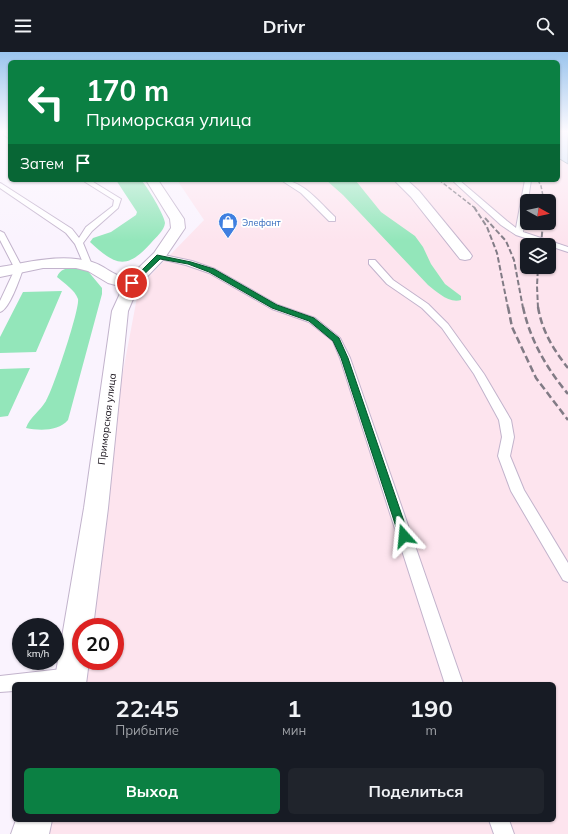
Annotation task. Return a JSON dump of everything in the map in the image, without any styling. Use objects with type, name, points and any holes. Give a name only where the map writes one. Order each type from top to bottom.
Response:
[{"type":"street","name":"Приморская улица","points":[[71,680],[96,508],[120,311],[132,283],[159,256],[178,228],[178,223],[153,182]]},
{"type":"street","points":[[402,182],[415,194],[465,256]]},
{"type":"street","points":[[0,272],[62,263],[88,265],[110,279],[132,283]]},
{"type":"street","points":[[30,834],[33,822]]},
{"type":"lane","points":[[79,243],[89,229],[116,207],[118,200],[88,182]]},
{"type":"lane","points":[[289,182],[306,194],[332,219]]},
{"type":"lane","points":[[457,182],[504,223],[519,233],[568,250]]},
{"type":"lane","points":[[519,233],[528,182]]},
{"type":"lane","points":[[0,185],[69,232],[79,243],[88,265]]},
{"type":"lane","points":[[0,233],[19,269],[13,285],[0,309]]},
{"type":"lane","points":[[159,256],[189,263],[212,271],[275,306],[312,320],[336,340],[345,358],[453,682]]},
{"type":"lane","points":[[372,262],[390,282],[424,306],[445,326],[479,374],[505,420],[508,437],[504,456],[518,491],[568,576]]},
{"type":"lane","points":[[36,682],[71,680]]},
{"type":"lane","points":[[0,684],[12,683]]},
{"type":"lane","points":[[500,822],[504,834]]},
{"type":"shaded area","points":[[560,168],[568,168],[568,834],[43,834],[45,822],[556,822],[556,682],[66,682],[72,641],[72,670],[124,670],[124,618],[76,618],[139,287],[204,220],[178,182],[560,182]]},
{"type":"green space","points":[[117,182],[142,182],[155,201],[165,223],[160,234],[134,258],[120,262],[114,260],[90,242],[93,238],[111,232],[136,215],[137,212]]},
{"type":"green space","points":[[328,182],[357,182],[381,212],[415,236],[423,247],[431,264],[445,284],[461,296],[461,300],[456,301],[447,299],[428,285],[343,195]]},
{"type":"green space","points":[[74,267],[87,270],[102,288],[102,294],[68,420],[60,426],[49,429],[37,430],[26,428],[46,401],[60,367],[71,333],[78,299],[72,290],[57,277],[58,274],[66,268]]},
{"type":"green space","points":[[62,291],[36,352],[0,353],[0,337],[23,292]]},
{"type":"green space","points":[[30,368],[8,416],[0,417],[0,369]]},
{"type":"railway","points":[[442,182],[474,207]]},
{"type":"railway","points":[[539,182],[543,194]]},
{"type":"railway","points":[[474,207],[487,227],[497,253],[508,308]]},
{"type":"railway","points":[[485,218],[506,241],[514,260],[523,308]]},
{"type":"railway","points":[[542,230],[542,238]]},
{"type":"railway","points":[[538,274],[538,308]]},
{"type":"railway","points":[[508,307],[512,327],[536,378],[568,420]]},
{"type":"railway","points":[[523,307],[530,331],[540,354],[568,394]]},
{"type":"railway","points":[[538,307],[545,332],[568,368]]},
{"type":"place","name":"Элефант","points":[[228,239]]},
{"type":"route","points":[[132,283],[159,256],[189,263],[212,271],[247,292],[275,306],[312,320],[326,330],[336,340],[345,358],[404,536]]}]
